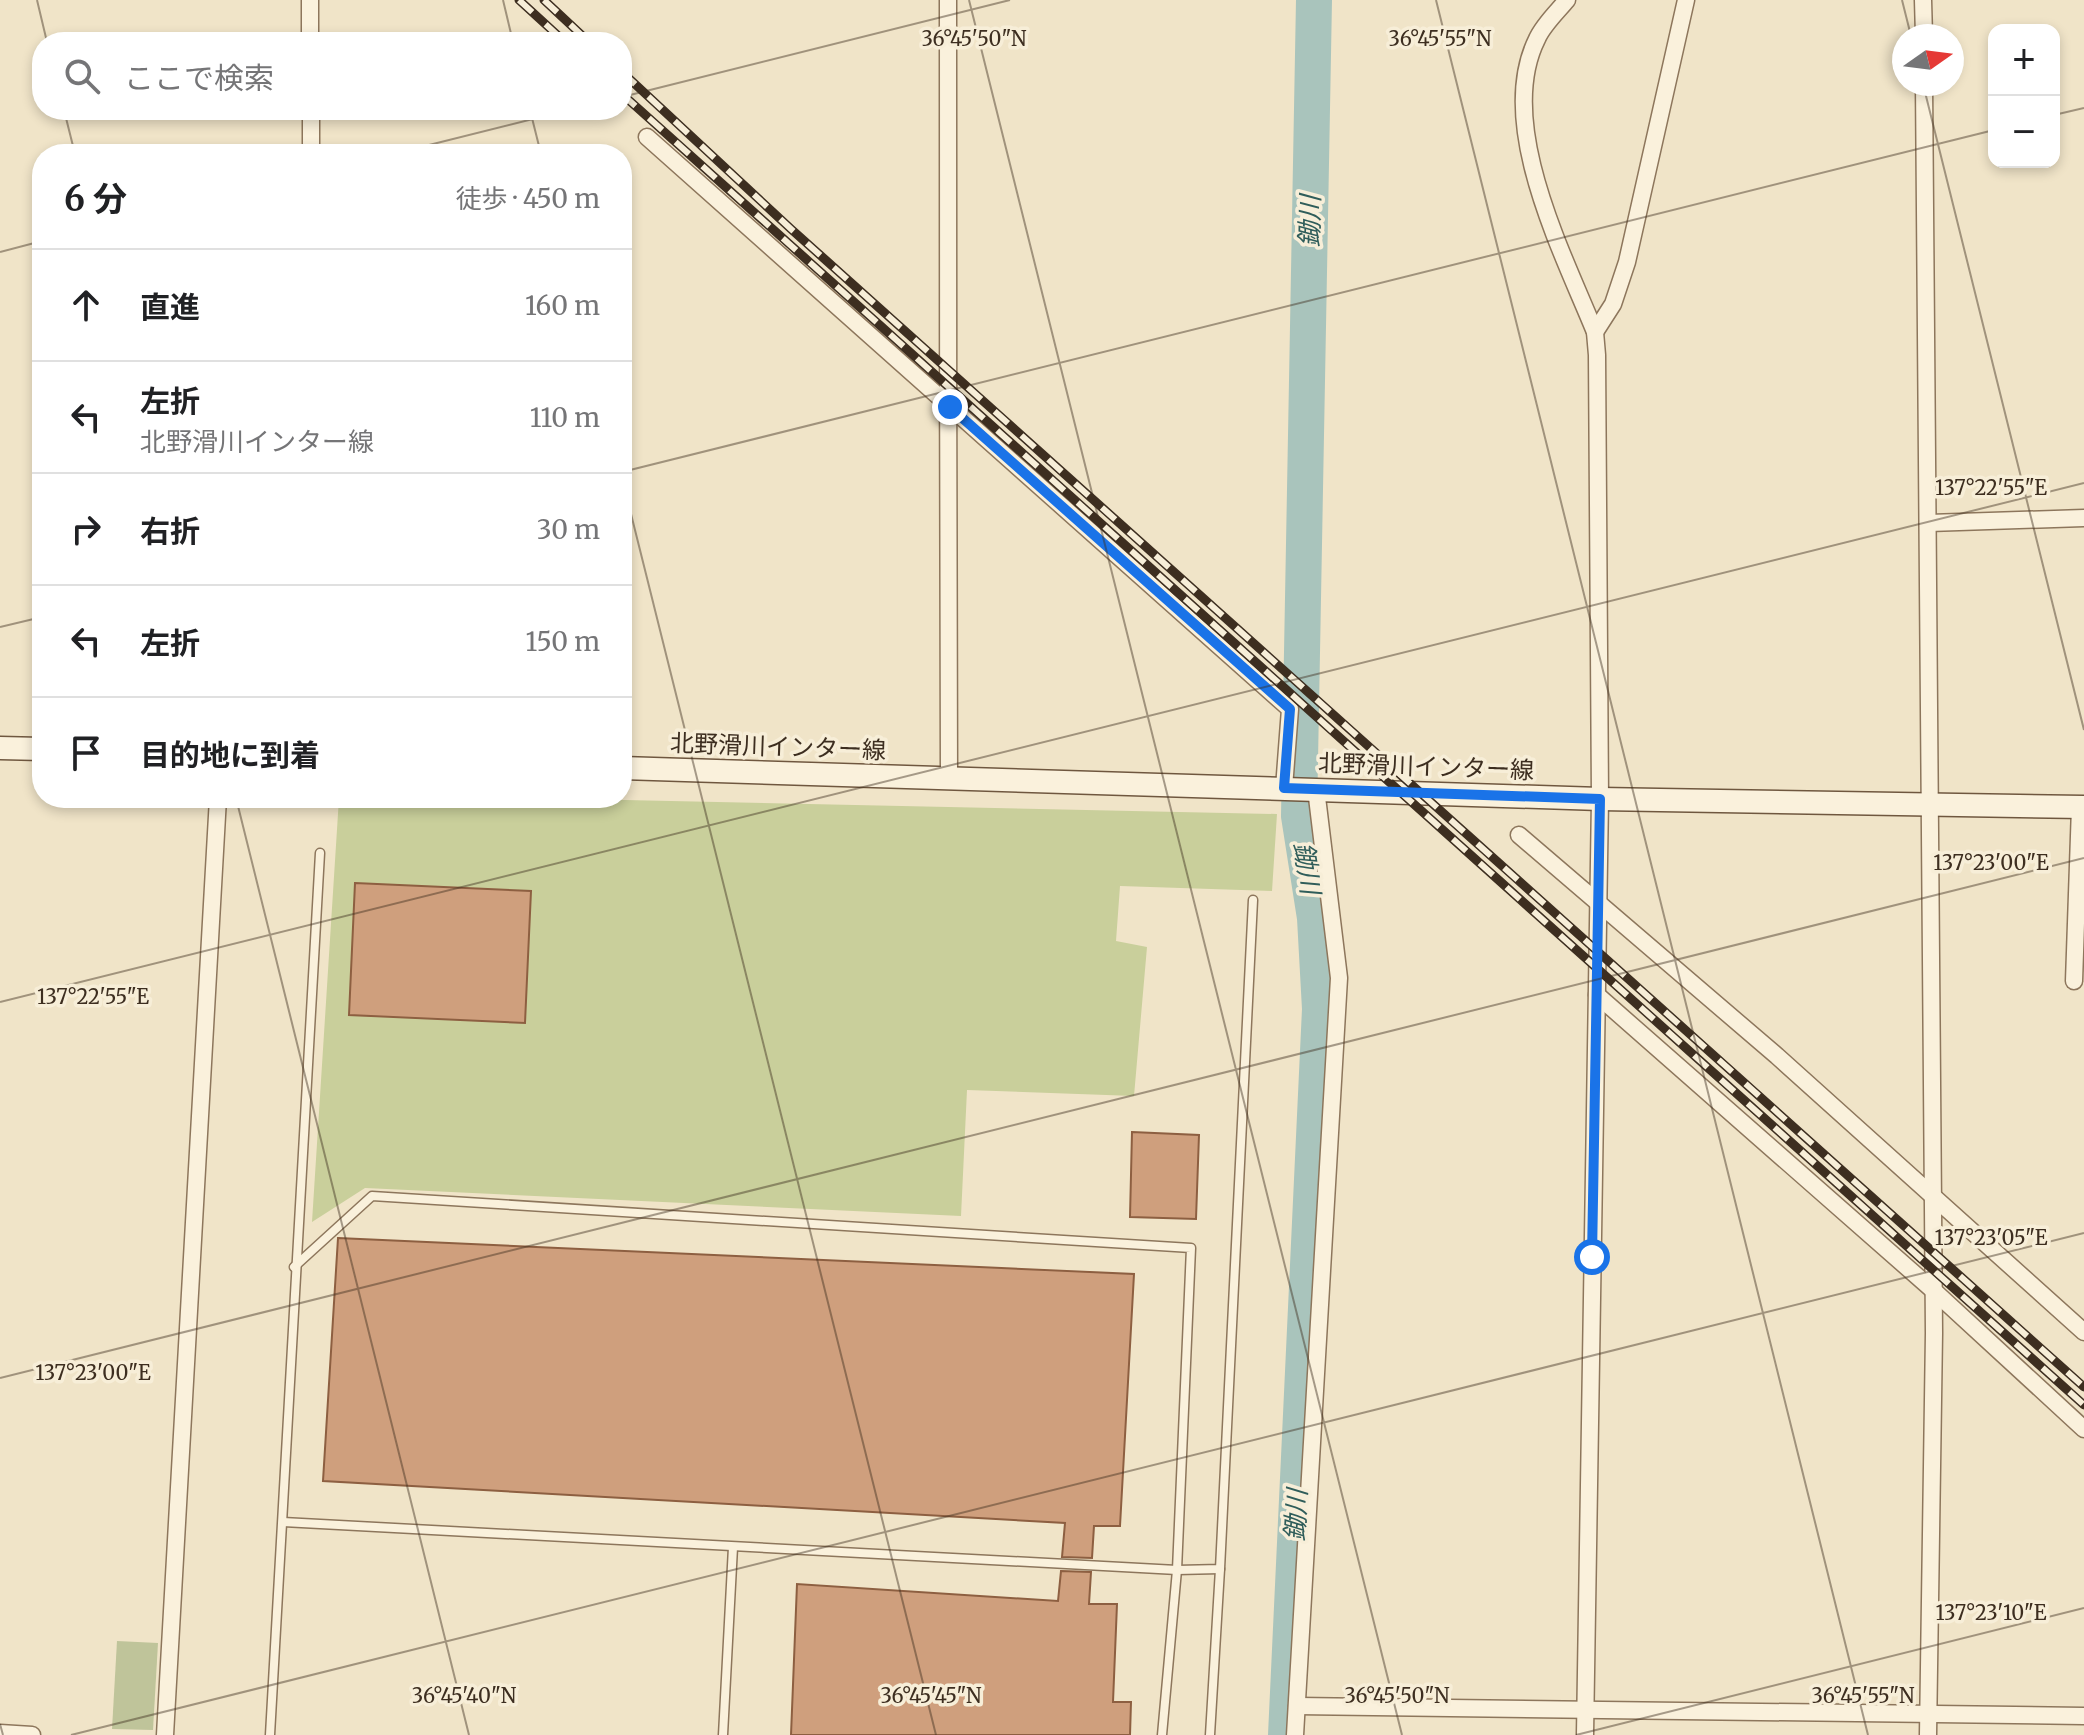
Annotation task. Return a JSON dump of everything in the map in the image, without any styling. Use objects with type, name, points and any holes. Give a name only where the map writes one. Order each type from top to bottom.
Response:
[{"type":"main road","points":[[0,748],[32,749]]},
{"type":"main road","name":"北野滑川インター線","points":[[632,768],[1600,799],[2082,807]]},
{"type":"street","points":[[310,0],[310,32]]},
{"type":"street","points":[[948,0],[949,778]]},
{"type":"street","points":[[1567,0],[1537,39],[1525,82],[1527,144],[1536,187],[1595,332],[1600,799],[1585,1735]]},
{"type":"street","points":[[1595,332],[1613,304],[1627,262],[1686,0]]},
{"type":"street","points":[[1923,0],[1924,24]]},
{"type":"street","points":[[1924,96],[1934,1291],[1928,1735]]},
{"type":"street","points":[[311,120],[311,144]]},
{"type":"street","points":[[647,137],[1290,709],[1284,788]]},
{"type":"street","points":[[1929,523],[2084,518]]},
{"type":"street","points":[[1295,1735],[1339,978],[1316,789]]},
{"type":"street","points":[[2074,981],[2082,807]]},
{"type":"street","points":[[165,1735],[217,808]]},
{"type":"street","points":[[1519,835],[1598,900],[2084,1332]]},
{"type":"street","points":[[1597,995],[1934,1291],[2084,1429]]},
{"type":"street","points":[[1297,1706],[2084,1716]]},
{"type":"street","points":[[0,1733],[32,1735]]},
{"type":"lane","points":[[270,1735],[294,1267],[320,853]]},
{"type":"lane","points":[[1210,1735],[1253,900]]},
{"type":"lane","points":[[294,1267],[372,1196],[1191,1248],[1177,1570],[1162,1735]]},
{"type":"lane","points":[[283,1522],[1177,1570],[1220,1569]]},
{"type":"lane","points":[[723,1735],[733,1547]]},
{"type":"green space","points":[[632,800],[1277,814],[1272,891],[1120,886],[1116,941],[1147,947],[1134,1096],[967,1090],[961,1216],[365,1188],[312,1222],[338,808],[632,808]]},
{"type":"green space","points":[[117,1641],[158,1643],[153,1730],[112,1729]]},
{"type":"building","points":[[355,883],[531,891],[525,1023],[349,1015]]},
{"type":"building","points":[[1132,1132],[1199,1135],[1196,1219],[1130,1217]]},
{"type":"building","points":[[338,1238],[1134,1274],[1120,1526],[1094,1526],[1092,1558],[1062,1557],[1065,1523],[323,1481]]},
{"type":"building","points":[[1061,1571],[1091,1572],[1089,1604],[1117,1604],[1113,1702],[1131,1702],[1130,1735],[791,1735],[797,1584],[1058,1601]]},
{"type":"waterway","name":"鋤川","points":[[1286,1735],[1320,1009],[1315,918],[1299,816],[1314,0]]},
{"type":"railway","points":[[519,0],[554,32]]},
{"type":"railway","points":[[544,0],[578,32]]},
{"type":"railway","points":[[632,81],[791,229],[2084,1387]]},
{"type":"railway","points":[[632,103],[2084,1405]]},
{"type":"route","points":[[950,407],[1290,709],[1284,788],[1600,799],[1592,1257]]}]
